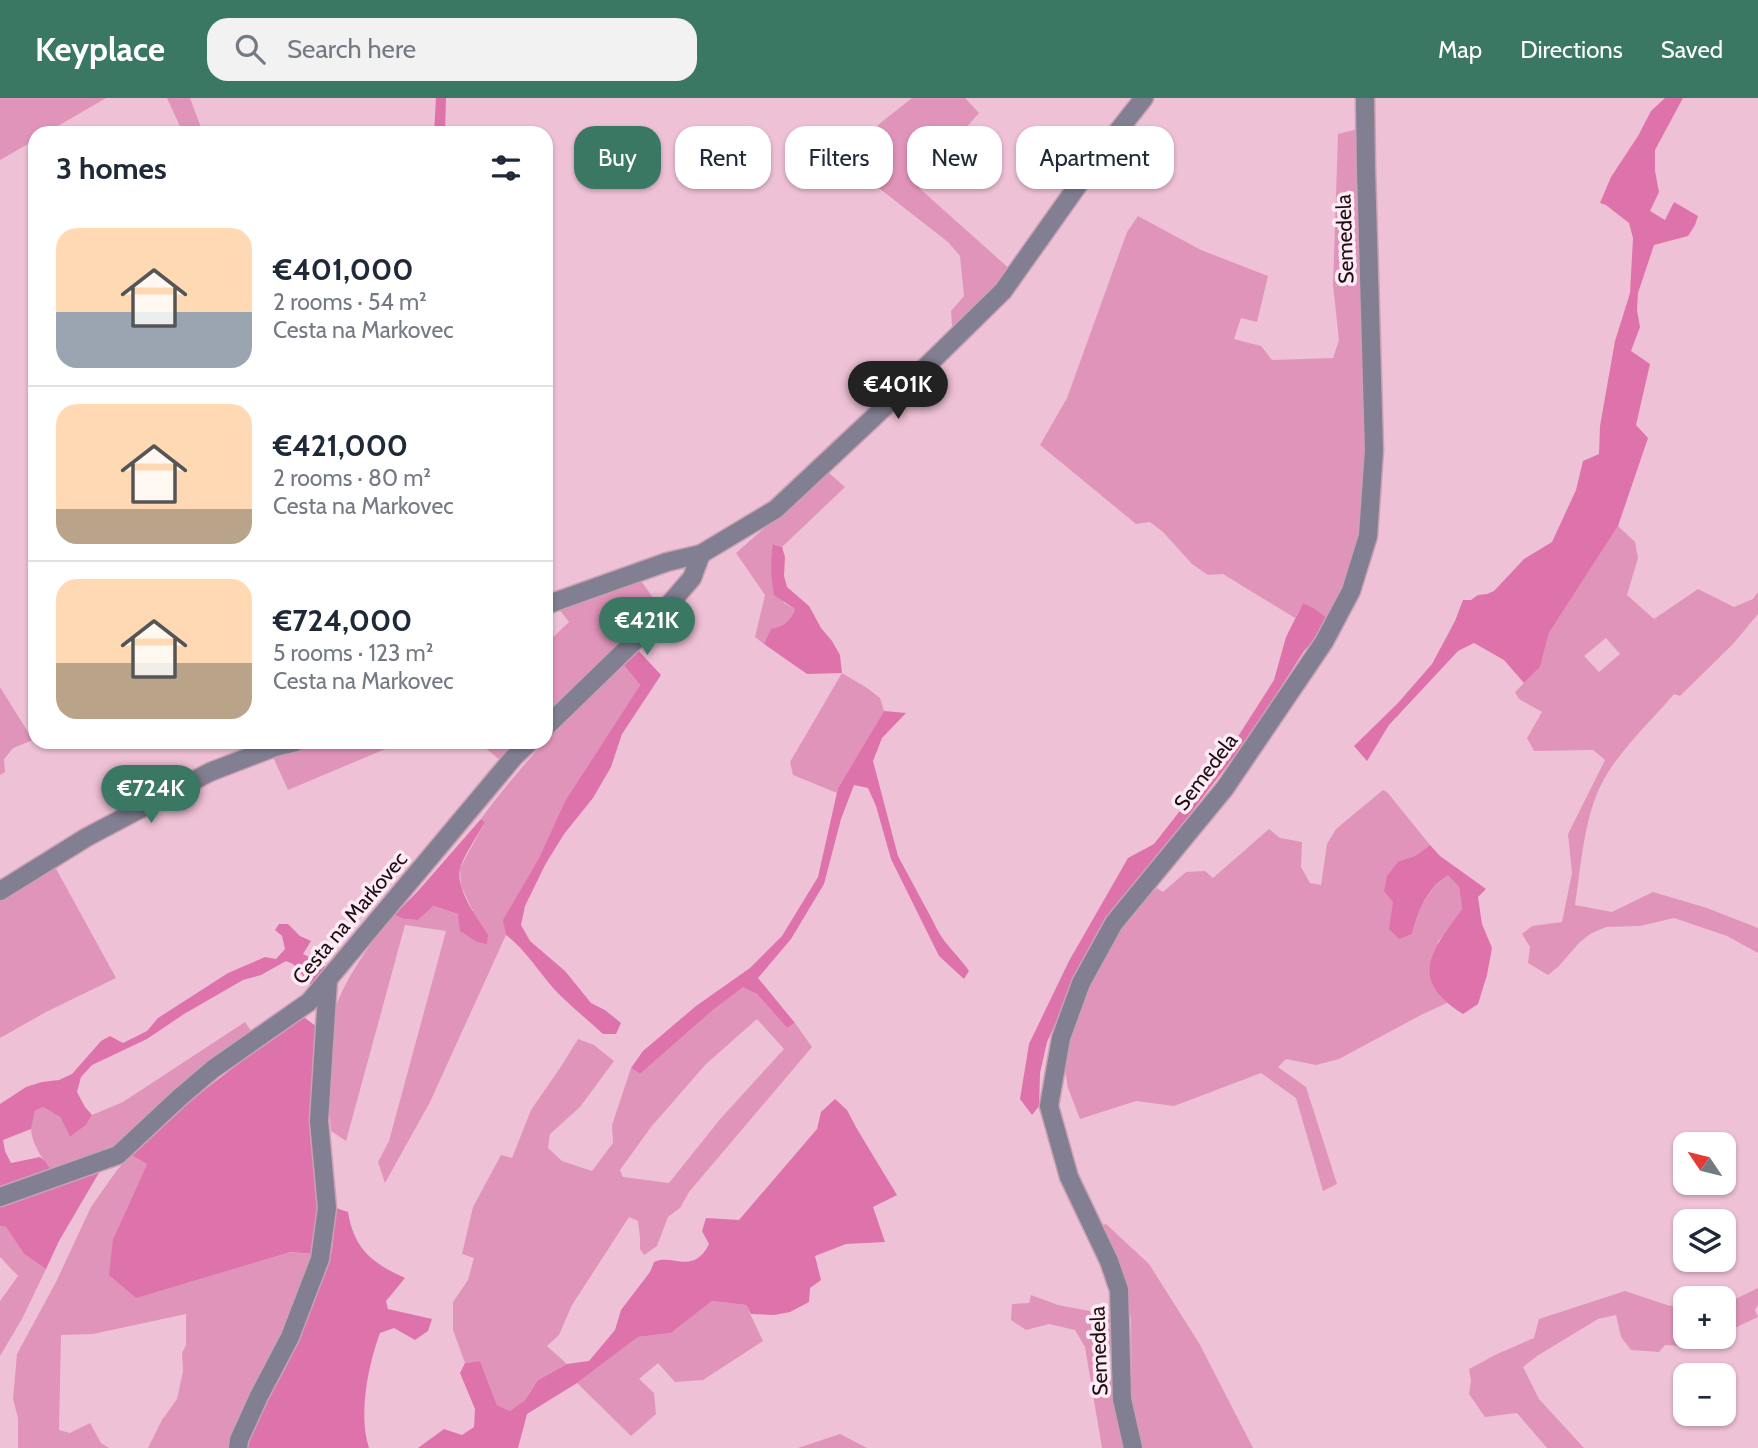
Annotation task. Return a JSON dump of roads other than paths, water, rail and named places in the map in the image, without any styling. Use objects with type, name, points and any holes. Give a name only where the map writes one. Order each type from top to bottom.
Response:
[{"type":"street","points":[[553,603],[667,562],[701,554],[776,509],[1003,291],[1103,150],[1144,98]]},
{"type":"street","name":"Semedela","points":[[1133,1448],[1122,1399],[1119,1290],[1109,1261],[1069,1177],[1049,1106],[1062,1038],[1077,994],[1114,923],[1225,788],[1324,642],[1351,591],[1368,536],[1374,450],[1365,98]]},
{"type":"street","points":[[553,720],[653,624],[692,578],[701,554]]},
{"type":"street","points":[[0,891],[87,837],[209,772],[270,749]]},
{"type":"street","name":"Cesta na Markovec","points":[[0,1197],[118,1155],[205,1076],[309,1002],[523,749]]},
{"type":"street","points":[[238,1448],[259,1396],[290,1337],[320,1259],[327,1208],[319,1121],[328,981]]}]
